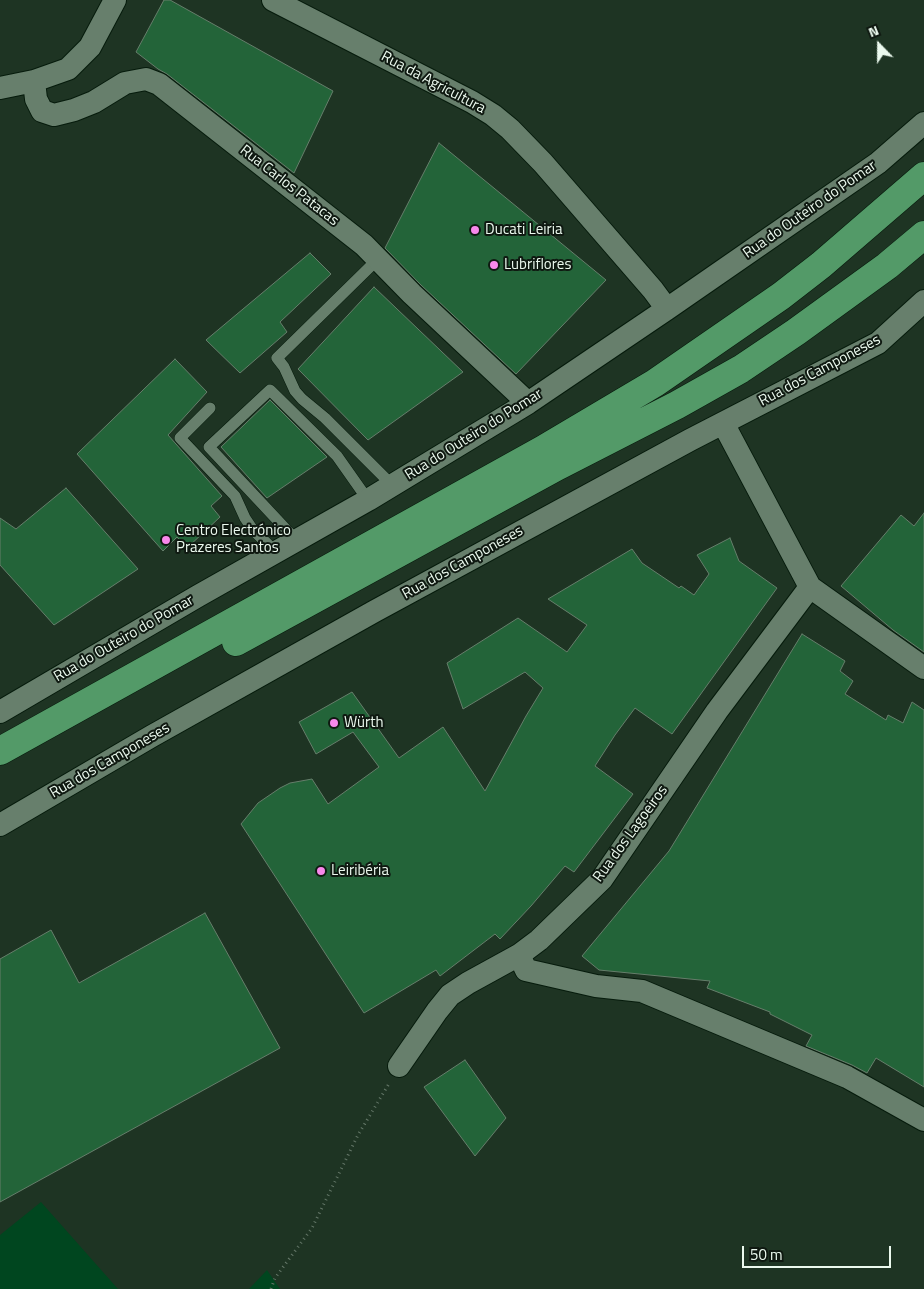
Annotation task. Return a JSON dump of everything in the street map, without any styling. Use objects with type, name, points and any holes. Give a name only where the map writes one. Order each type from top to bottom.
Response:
[{"type":"highway","points":[[0,751],[542,450],[654,383],[808,276],[924,176]]},
{"type":"highway","points":[[0,772],[558,466],[677,406],[733,373],[811,321],[886,266],[924,235]]},
{"type":"street","points":[[0,88],[34,81],[68,69],[90,47],[115,0]]},
{"type":"street","name":"Rua da Agricultura","points":[[273,0],[472,102],[510,129],[544,163],[653,290],[667,309]]},
{"type":"street","name":"Rua Carlos Patacas","points":[[34,81],[36,99],[42,111],[54,115],[94,102],[125,84],[146,79],[159,84],[357,239],[412,294],[528,403]]},
{"type":"street","name":"Rua do Outeiro do Pomar","points":[[0,712],[198,596],[368,500],[528,403],[878,163],[924,123]]},
{"type":"street","name":"Rua dos Camponeses","points":[[0,825],[152,736],[375,611],[690,440],[878,343],[924,301]]},
{"type":"street","points":[[723,423],[810,587],[924,668]]},
{"type":"street","name":"Rua dos Lagoeiros","points":[[399,1066],[450,995],[519,955],[539,940],[602,879],[717,711],[810,587]]},
{"type":"street","points":[[519,955],[526,970],[596,986],[642,991],[847,1077],[924,1120]]},
{"type":"lane","points":[[378,259],[277,358],[284,366],[295,391],[302,399],[325,418],[392,485]]},
{"type":"lane","points":[[296,540],[209,447],[270,390],[337,456],[368,500]]},
{"type":"lane","points":[[210,408],[180,438],[235,496],[253,530],[276,552]]},
{"type":"path","points":[[271,1289],[275,1278],[312,1228],[358,1135],[399,1066]]},
{"type":"green space","points":[[41,1202],[118,1289],[0,1289],[0,1235]]},
{"type":"green space","points":[[267,1270],[280,1289],[249,1289]]},
{"type":"building","points":[[164,0],[170,0],[333,91],[294,173],[136,52]]},
{"type":"building","name":"Lubriflores","points":[[439,143],[606,280],[516,374],[421,285],[385,248]]},
{"type":"building","points":[[310,253],[331,274],[280,322],[287,332],[240,373],[206,340]]},
{"type":"building","points":[[374,287],[463,372],[368,440],[298,369]]},
{"type":"building","points":[[175,359],[207,392],[168,435],[222,496],[211,506],[220,517],[187,548],[177,537],[163,551],[77,454]]},
{"type":"building","points":[[270,400],[327,457],[267,498],[221,447]]},
{"type":"building","points":[[66,488],[138,569],[54,625],[0,565],[0,518],[16,529]]},
{"type":"building","points":[[924,513],[924,652],[893,630],[841,586],[901,515],[914,526]]},
{"type":"building","points":[[730,538],[739,561],[777,588],[672,734],[635,708],[615,735],[595,766],[633,794],[574,872],[565,866],[500,939],[495,934],[440,976],[436,970],[364,1013],[241,824],[258,803],[290,783],[312,779],[328,804],[379,767],[353,732],[316,754],[299,722],[352,692],[399,758],[443,727],[485,791],[543,688],[525,672],[463,709],[447,663],[518,618],[567,652],[587,625],[548,599],[632,549],[642,563],[679,588],[681,586],[694,595],[709,574],[697,555]]},
{"type":"building","points":[[802,634],[845,661],[840,671],[853,681],[845,694],[886,720],[888,715],[903,723],[912,702],[924,710],[924,1087],[876,1058],[867,1073],[806,1046],[812,1035],[770,1014],[770,1012],[707,988],[710,981],[599,970],[582,956],[669,851]]},
{"type":"building","points":[[205,913],[280,1048],[0,1202],[0,959],[51,930],[79,983]]},
{"type":"building","points":[[465,1060],[506,1118],[475,1156],[424,1087]]},
{"type":"place","name":"Ducati Leiria","points":[[475,230]]},
{"type":"place","name":"Lubriflores","points":[[494,265]]},
{"type":"place","name":"Centro Electrónico Prazeres Santos","points":[[166,540]]},
{"type":"place","name":"Würth","points":[[334,723]]},
{"type":"place","name":"Leiribéria","points":[[321,871]]}]
